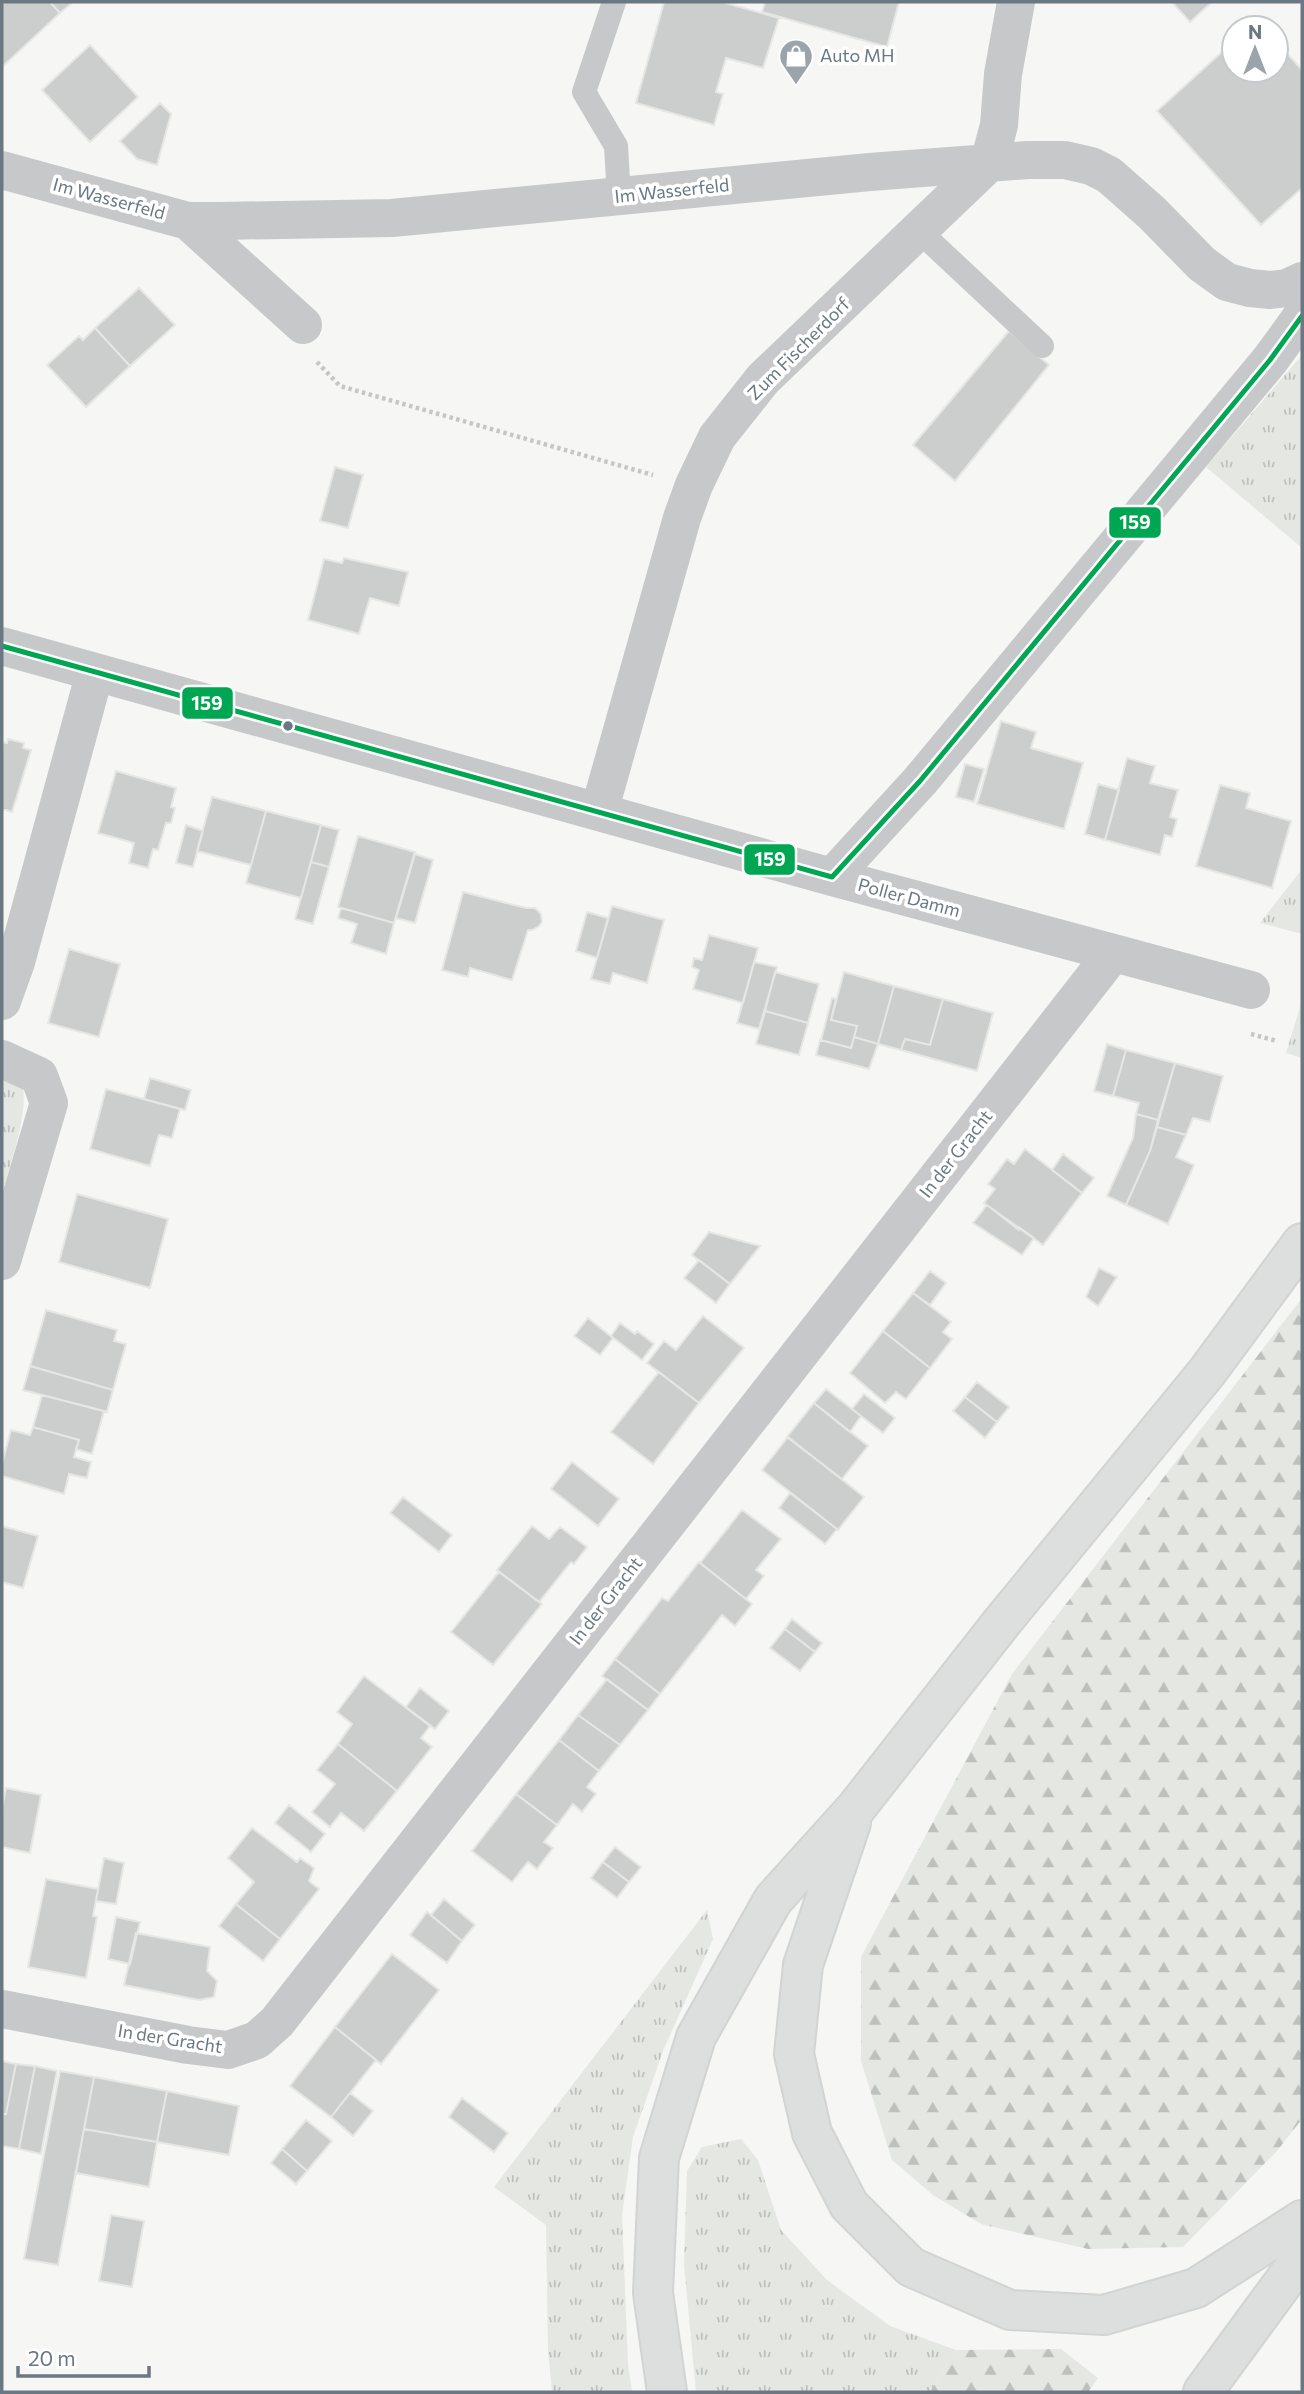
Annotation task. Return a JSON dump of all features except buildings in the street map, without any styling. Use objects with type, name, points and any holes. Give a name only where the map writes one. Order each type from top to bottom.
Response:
[{"type":"highway","points":[[667,2392],[653,2293],[659,2158],[696,2037],[773,1900],[856,1808],[1002,1622],[1207,1372],[1302,1243]]},
{"type":"highway","points":[[856,1808],[803,1965],[794,2054],[812,2133],[849,2205],[911,2267],[1010,2310],[1104,2315],[1196,2288],[1302,2220]]},
{"type":"highway","points":[[1203,2392],[1302,2257]]},
{"type":"street","points":[[989,163],[999,125],[1005,61],[1016,2]]},
{"type":"street","name":"Im Wasserfeld","points":[[2,170],[188,221],[392,218],[870,172],[1065,160],[1091,166],[1110,176],[1152,213],[1186,250],[1227,282],[1270,290],[1287,288],[1302,281]]},
{"type":"street","name":"Zum Fischerdorf","points":[[599,812],[679,531],[694,485],[716,438],[763,379],[989,163]]},
{"type":"street","points":[[188,221],[303,325]]},
{"type":"street","points":[[832,877],[920,781],[1270,360],[1302,316]]},
{"type":"street","name":"Poller Damm","points":[[2,646],[832,877],[1251,990]]},
{"type":"street","points":[[2,1001],[16,962],[95,672]]},
{"type":"street","name":"In der Gracht","points":[[2,2009],[188,2045],[228,2050],[257,2040],[276,2022],[1113,953]]},
{"type":"street","points":[[2,1059],[39,1076],[49,1104],[2,1261]]},
{"type":"lane","points":[[614,2],[584,93],[616,146],[619,197]]},
{"type":"lane","points":[[919,231],[1042,346]]},
{"type":"path","points":[[303,325],[306,351],[340,386],[642,473],[694,485]]},
{"type":"green space","points":[[1302,355],[1302,548],[1206,467]]},
{"type":"green space","points":[[1302,869],[1302,934],[1260,923]]},
{"type":"green space","points":[[1302,1001],[1302,1058],[1286,1053]]},
{"type":"green space","points":[[2,1076],[22,1085],[24,1096],[18,1139],[2,1194]]},
{"type":"green space","points":[[1302,1298],[1302,2119],[1277,2151],[1183,2247],[1088,2249],[981,2224],[933,2195],[892,2160],[861,2061],[861,1957],[1012,1674]]},
{"type":"green space","points":[[707,1910],[713,1939],[663,2051],[633,2137],[622,2215],[628,2364],[632,2392],[552,2392],[548,2350],[546,2225],[494,2187]]},
{"type":"green space","points":[[741,2139],[758,2160],[781,2230],[827,2280],[890,2326],[956,2350],[930,2392],[696,2392],[684,2264],[687,2171],[702,2147]]},
{"type":"green space","points":[[1061,2349],[1098,2378],[1088,2392],[930,2392],[956,2350]]},
{"type":"transit line","name":"159","points":[[2,646],[832,877],[920,781],[1270,360],[1302,316]]},
{"type":"place","name":"Auto MH","points":[[796,86]]}]
